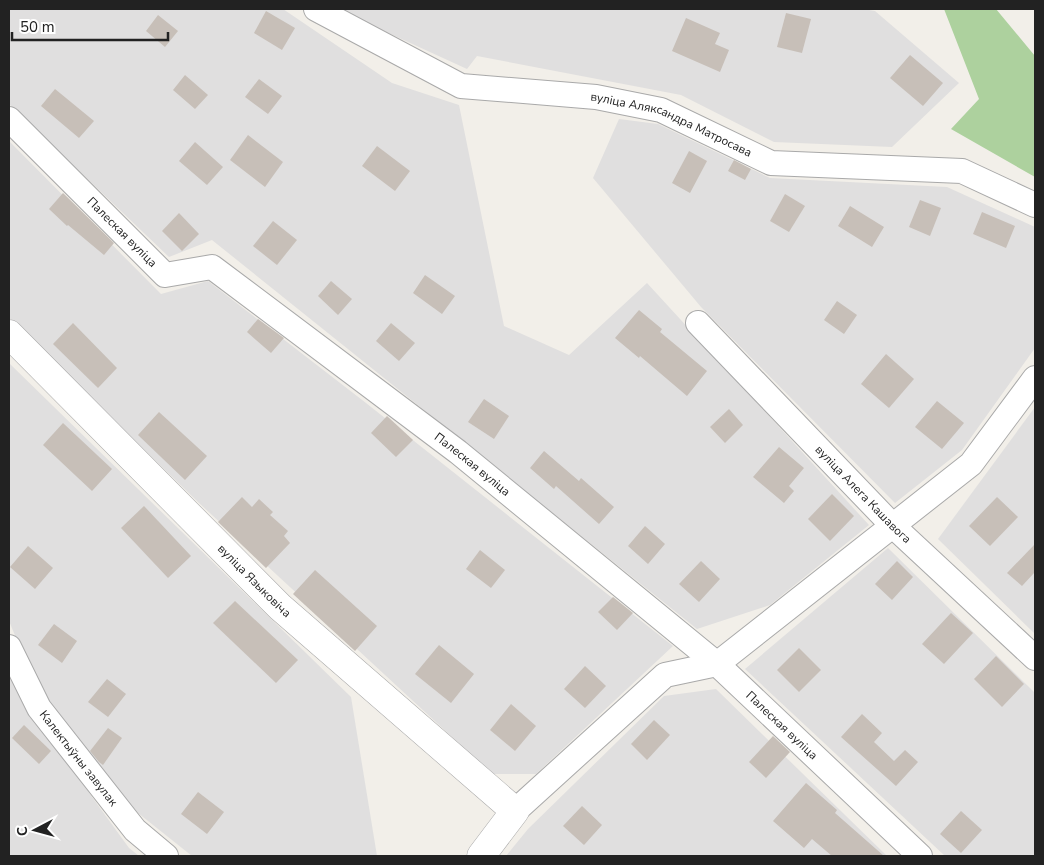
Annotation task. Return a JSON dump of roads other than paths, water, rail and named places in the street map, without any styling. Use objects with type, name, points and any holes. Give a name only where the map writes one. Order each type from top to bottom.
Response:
[{"type":"street","name":"вуліца Аляксандра Матросава","points":[[316,9],[461,86],[596,97],[661,110],[771,163],[962,172],[1035,205]]},
{"type":"street","name":"Палеская вуліца","points":[[9,119],[165,275],[212,267],[458,452],[717,664],[920,856]]},
{"type":"street","name":"вуліца Алега Кашавога","points":[[698,322],[893,526],[1035,658]]},
{"type":"street","name":"вуліца Языковіча","points":[[9,334],[280,607],[516,811]]},
{"type":"street","points":[[480,856],[516,811],[665,675],[717,664],[971,464],[1035,378]]},
{"type":"street","name":"Калектыўны завулак","points":[[9,647],[39,708],[135,830],[166,856]]}]
